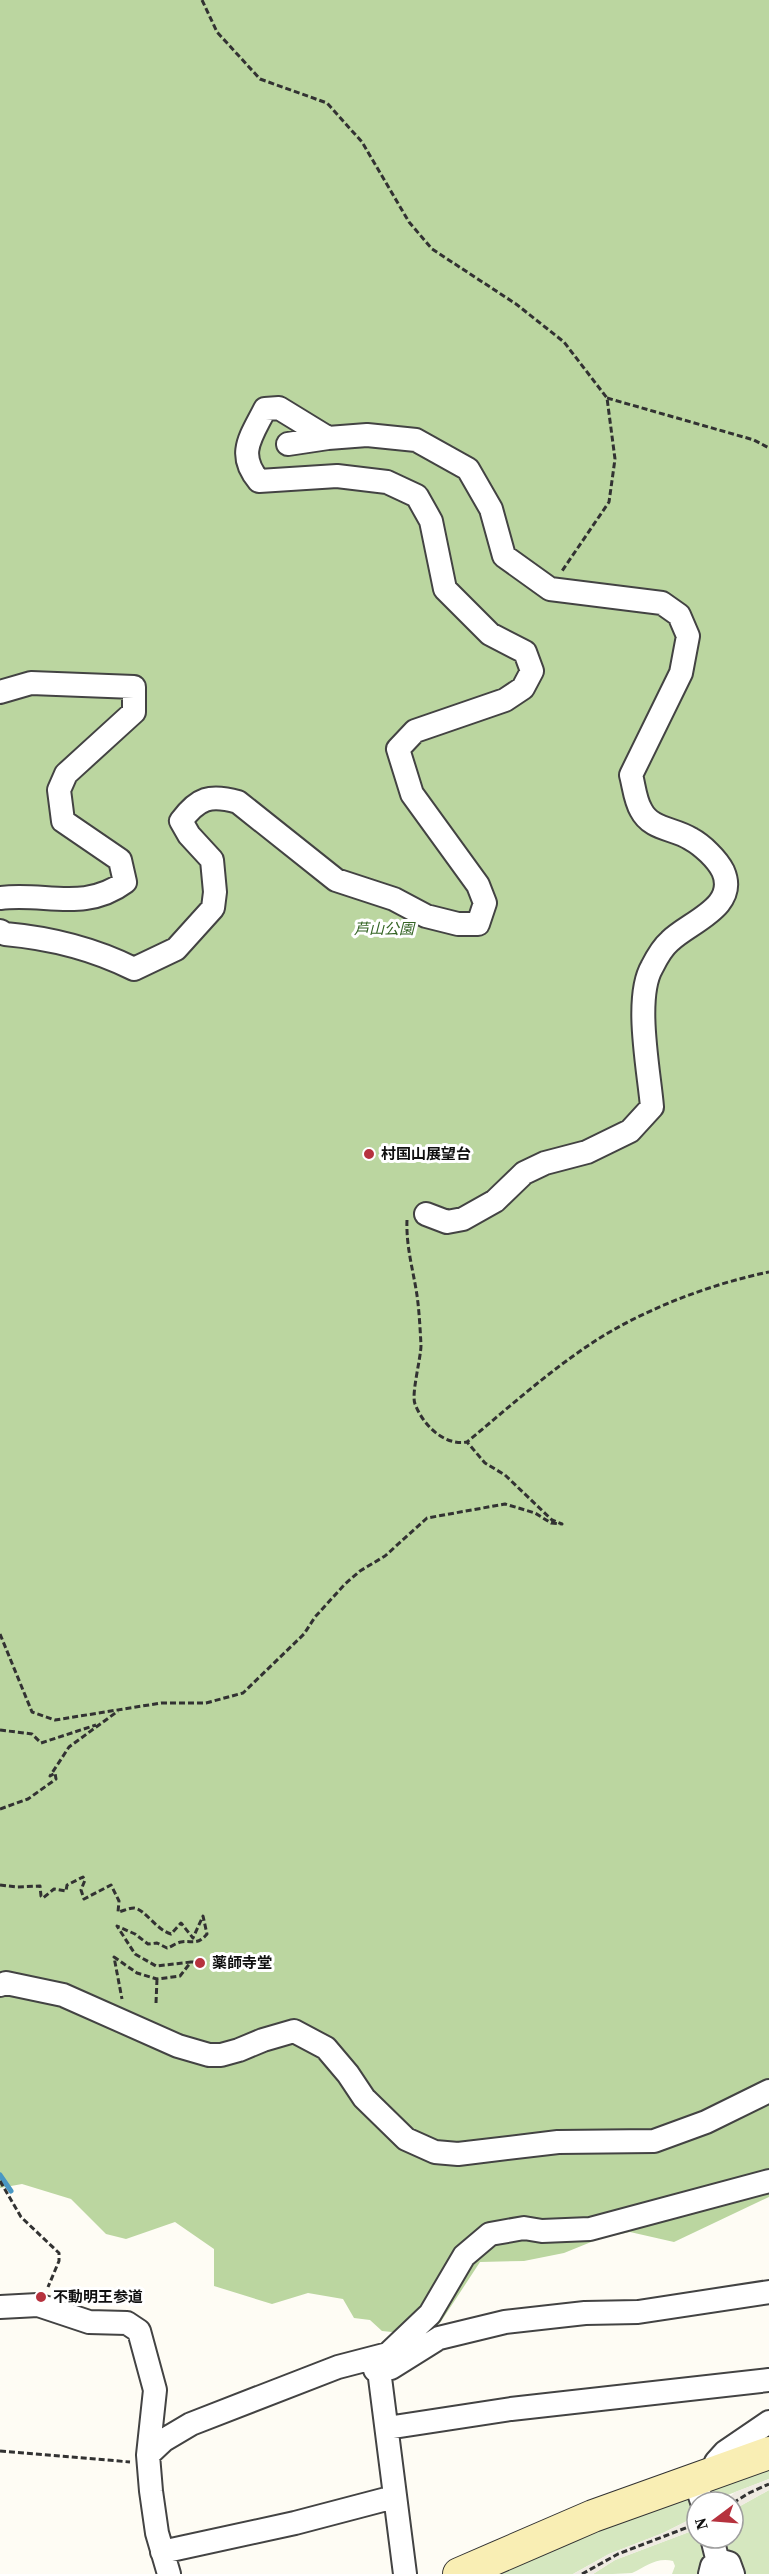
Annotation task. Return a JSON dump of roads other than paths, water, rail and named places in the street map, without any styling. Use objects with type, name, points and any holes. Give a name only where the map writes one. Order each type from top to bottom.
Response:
[{"type":"street","points":[[0,931],[5,934],[42,937],[107,955],[134,969],[176,949],[213,908],[215,892],[212,860],[189,835],[181,821],[193,806],[219,796],[238,801],[336,880],[394,899],[426,916],[458,924],[478,924],[485,903],[477,885],[412,794],[398,749],[415,731],[505,700],[523,688],[532,671],[525,652],[490,634],[445,589],[431,521],[417,496],[387,482],[337,476],[259,481],[248,468],[247,445],[265,409],[279,408],[328,438]]},
{"type":"street","points":[[288,444],[367,435],[416,440],[468,469],[491,508],[504,556],[550,589],[662,603],[679,615],[688,636],[681,673],[631,775],[641,810],[655,825],[690,838],[710,855],[723,872],[725,889],[717,906],[670,940],[650,969],[644,1017],[644,1045],[652,1107],[630,1131],[588,1152],[545,1163],[524,1173],[495,1201],[463,1219],[447,1222],[426,1214]]},
{"type":"street","points":[[0,692],[31,683],[134,687],[134,712],[66,774],[59,790],[63,821],[120,860],[125,882],[110,893],[71,901],[0,898]]},
{"type":"street","points":[[0,1985],[6,1983],[63,1995],[178,2046],[209,2055],[221,2055],[294,2031],[326,2048],[364,2098],[406,2139],[435,2152],[458,2154],[558,2142],[654,2141],[706,2122],[769,2091]]},
{"type":"street","points":[[148,2459],[164,2440],[191,2424],[346,2365],[388,2354],[430,2314],[464,2256],[489,2234],[524,2228],[543,2231],[590,2229],[769,2181]]},
{"type":"street","points":[[346,2365],[358,2372],[391,2368],[439,2338],[505,2322],[585,2313],[638,2312],[769,2292]]},
{"type":"street","points":[[0,2307],[42,2306],[74,2319],[89,2322],[126,2323],[139,2331],[155,2390],[148,2459],[154,2516],[162,2552],[170,2574]]},
{"type":"street","points":[[379,2370],[405,2574]]},
{"type":"street","points":[[387,2428],[511,2409],[769,2380]]},
{"type":"street","points":[[705,2485],[716,2462],[725,2452],[769,2422]]},
{"type":"street","points":[[459,2574],[593,2516],[705,2485],[769,2453]]},
{"type":"street","points":[[162,2552],[295,2523],[394,2497]]},
{"type":"street","points":[[715,2550],[720,2570]]},
{"type":"waterway","points":[[0,2175],[11,2191]]},
{"type":"place","name":"村国山展望台","points":[[369,1154]]},
{"type":"place","name":"薬師寺堂","points":[[200,1963]]},
{"type":"place","name":"不動明王参道","points":[[41,2297]]},
{"type":"park label","name":"芦山公園","points":[[384,929]]}]
